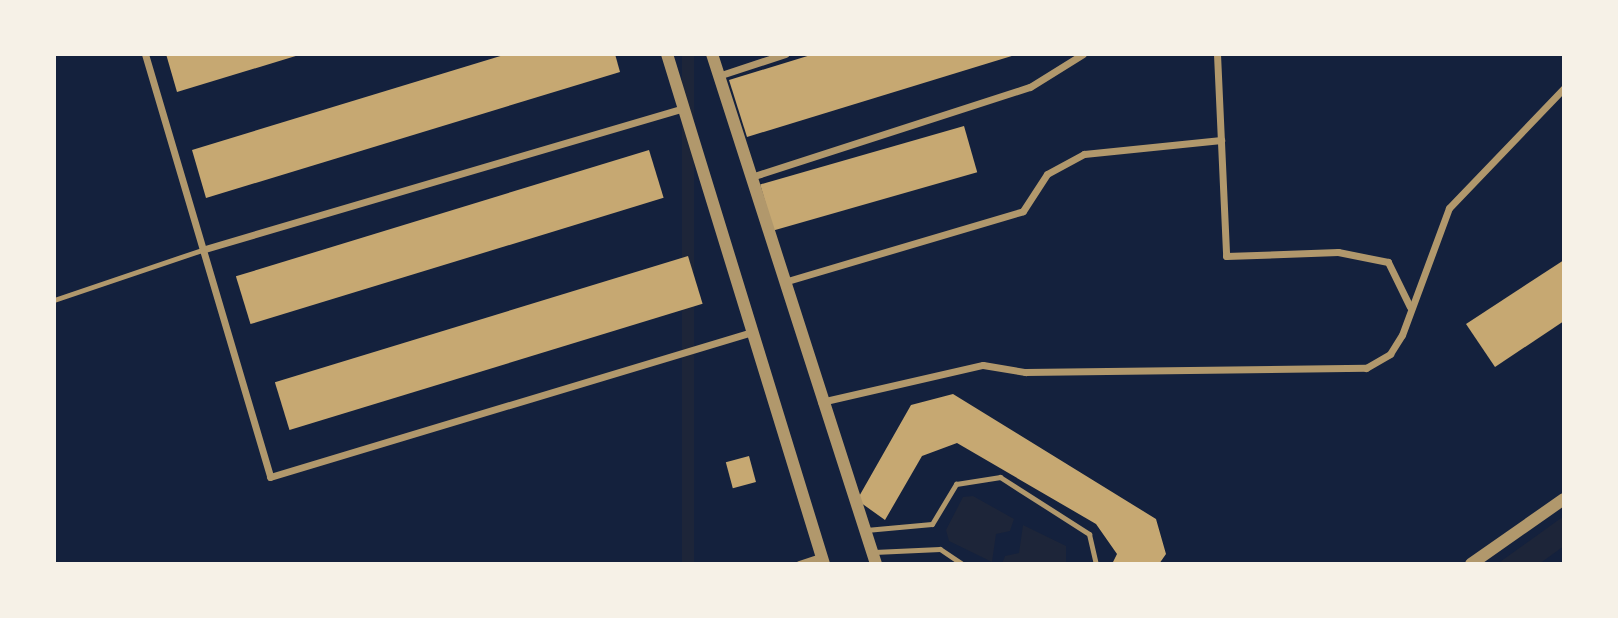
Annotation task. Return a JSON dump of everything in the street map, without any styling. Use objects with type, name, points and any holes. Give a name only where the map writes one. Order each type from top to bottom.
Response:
[{"type":"street","points":[[145,54],[205,249],[270,477],[752,332]]},
{"type":"street","points":[[667,54],[822,560],[799,564]]},
{"type":"street","points":[[712,54],[861,531],[873,558]]},
{"type":"street","points":[[719,76],[785,54]]},
{"type":"street","points":[[750,177],[1030,88],[1083,54]]},
{"type":"street","points":[[1217,54],[1226,256],[1338,252],[1388,262],[1410,307]]},
{"type":"street","points":[[821,402],[983,365],[1026,372],[1366,368],[1390,354],[1449,208],[1564,88]]},
{"type":"street","points":[[205,249],[684,108]]},
{"type":"street","points":[[783,282],[1023,211],[1047,174],[1084,154],[1221,140]]},
{"type":"street","points":[[1471,564],[1564,499]]},
{"type":"lane","points":[[54,300],[205,249]]},
{"type":"lane","points":[[861,531],[932,524],[956,484],[1000,477],[1089,534],[1096,564]]},
{"type":"lane","points":[[873,558],[940,549],[962,564]]},
{"type":"shaded area","points":[[682,54],[694,54],[694,564],[682,564]]},
{"type":"shaded area","points":[[973,496],[1014,519],[1010,531],[996,534],[992,562],[949,541],[946,530],[963,497]]},
{"type":"shaded area","points":[[1564,516],[1564,546],[1539,564],[1497,564]]},
{"type":"shaded area","points":[[1023,525],[1066,546],[1066,564],[1002,564],[1005,556],[1019,553]]},
{"type":"building","points":[[166,54],[299,54],[299,55],[177,92]]},
{"type":"building","points":[[507,54],[615,54],[620,72],[206,198],[192,150]]},
{"type":"building","points":[[814,54],[1015,55],[747,137],[729,80]]},
{"type":"building","points":[[964,126],[977,172],[773,231],[760,184]]},
{"type":"building","points":[[649,150],[664,198],[250,324],[236,276]]},
{"type":"building","points":[[688,256],[703,304],[289,430],[275,382]]},
{"type":"building","points":[[1564,260],[1564,321],[1495,367],[1466,324]]},
{"type":"building","points":[[953,394],[1156,519],[1166,554],[1159,564],[1112,564],[1117,554],[1096,524],[957,443],[922,456],[885,520],[857,500],[911,405]]},
{"type":"building","points":[[749,456],[756,482],[733,488],[726,462]]}]
